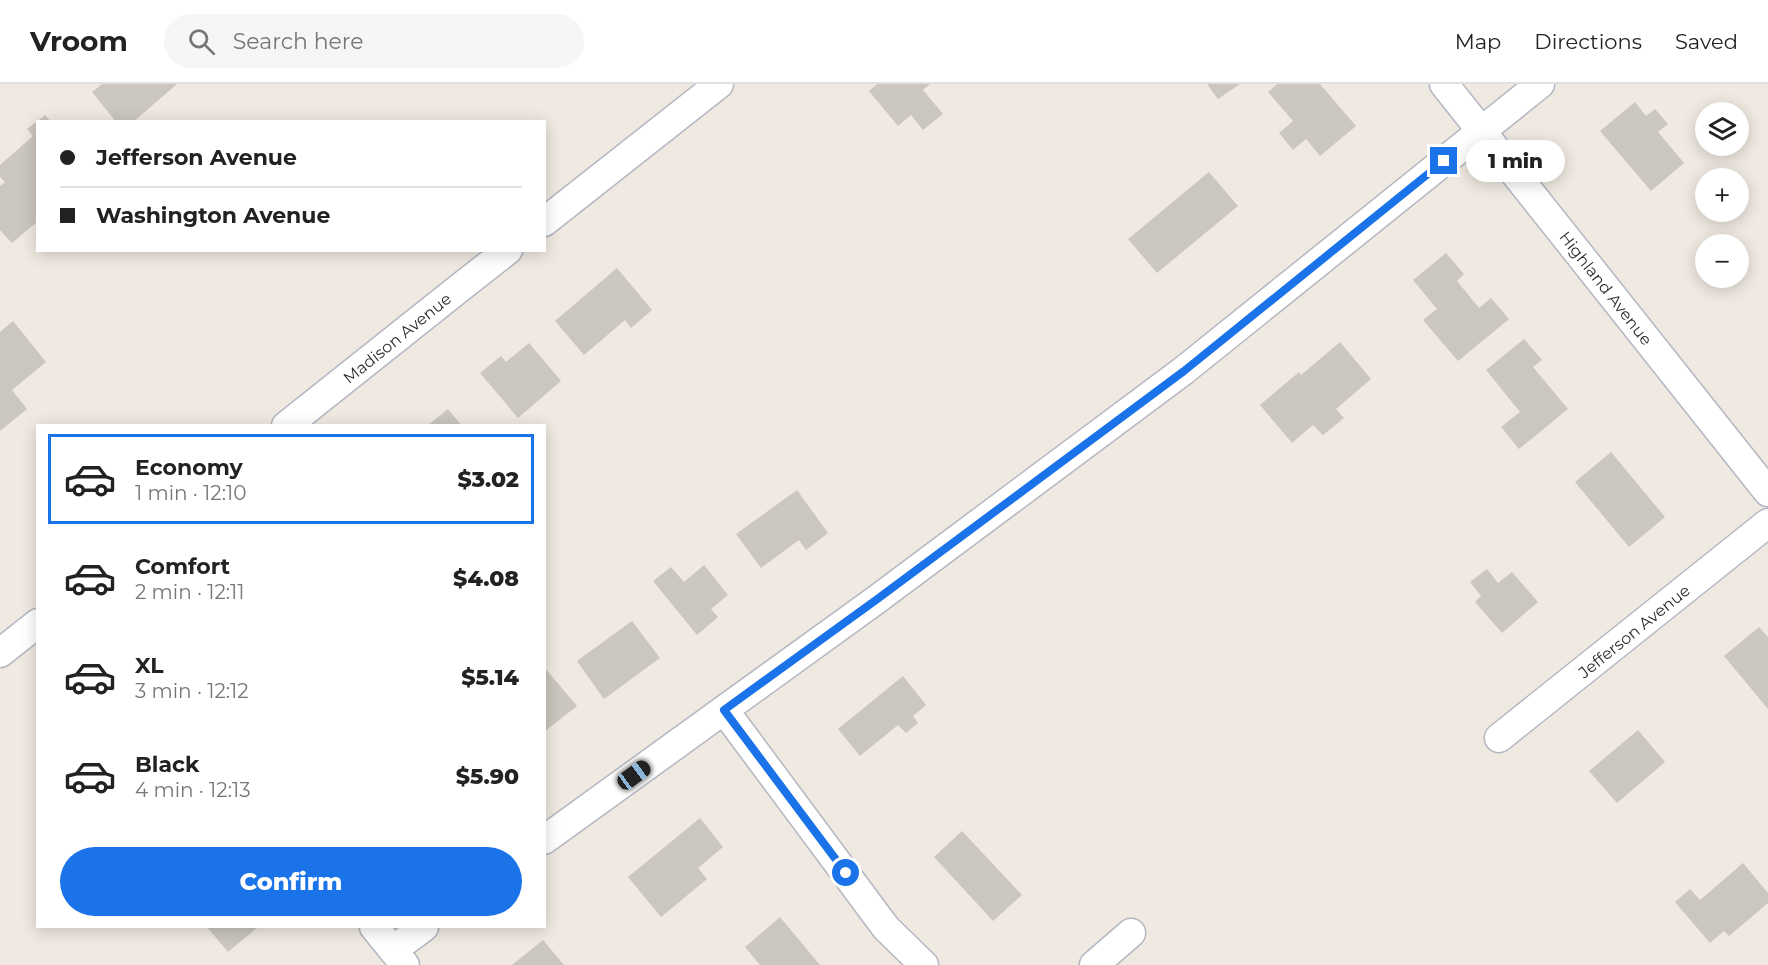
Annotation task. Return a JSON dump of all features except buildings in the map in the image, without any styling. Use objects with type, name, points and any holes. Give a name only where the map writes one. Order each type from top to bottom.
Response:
[{"type":"street","points":[[546,220],[719,84]]},
{"type":"street","name":"Highland Avenue","points":[[1444,84],[1768,492]]},
{"type":"street","points":[[546,839],[876,600],[1184,371],[1540,84]]},
{"type":"street","name":"Madison Avenue","points":[[289,424],[506,252]]},
{"type":"street","name":"Jefferson Avenue","points":[[1499,738],[1768,523]]},
{"type":"street","points":[[0,653],[36,625]]},
{"type":"street","points":[[724,710],[886,928],[924,965]]},
{"type":"street","points":[[375,928],[399,958],[423,928]]},
{"type":"street","points":[[1094,965],[1131,933]]},
{"type":"route","points":[[846,873],[724,710],[1184,371],[1444,161]]}]
